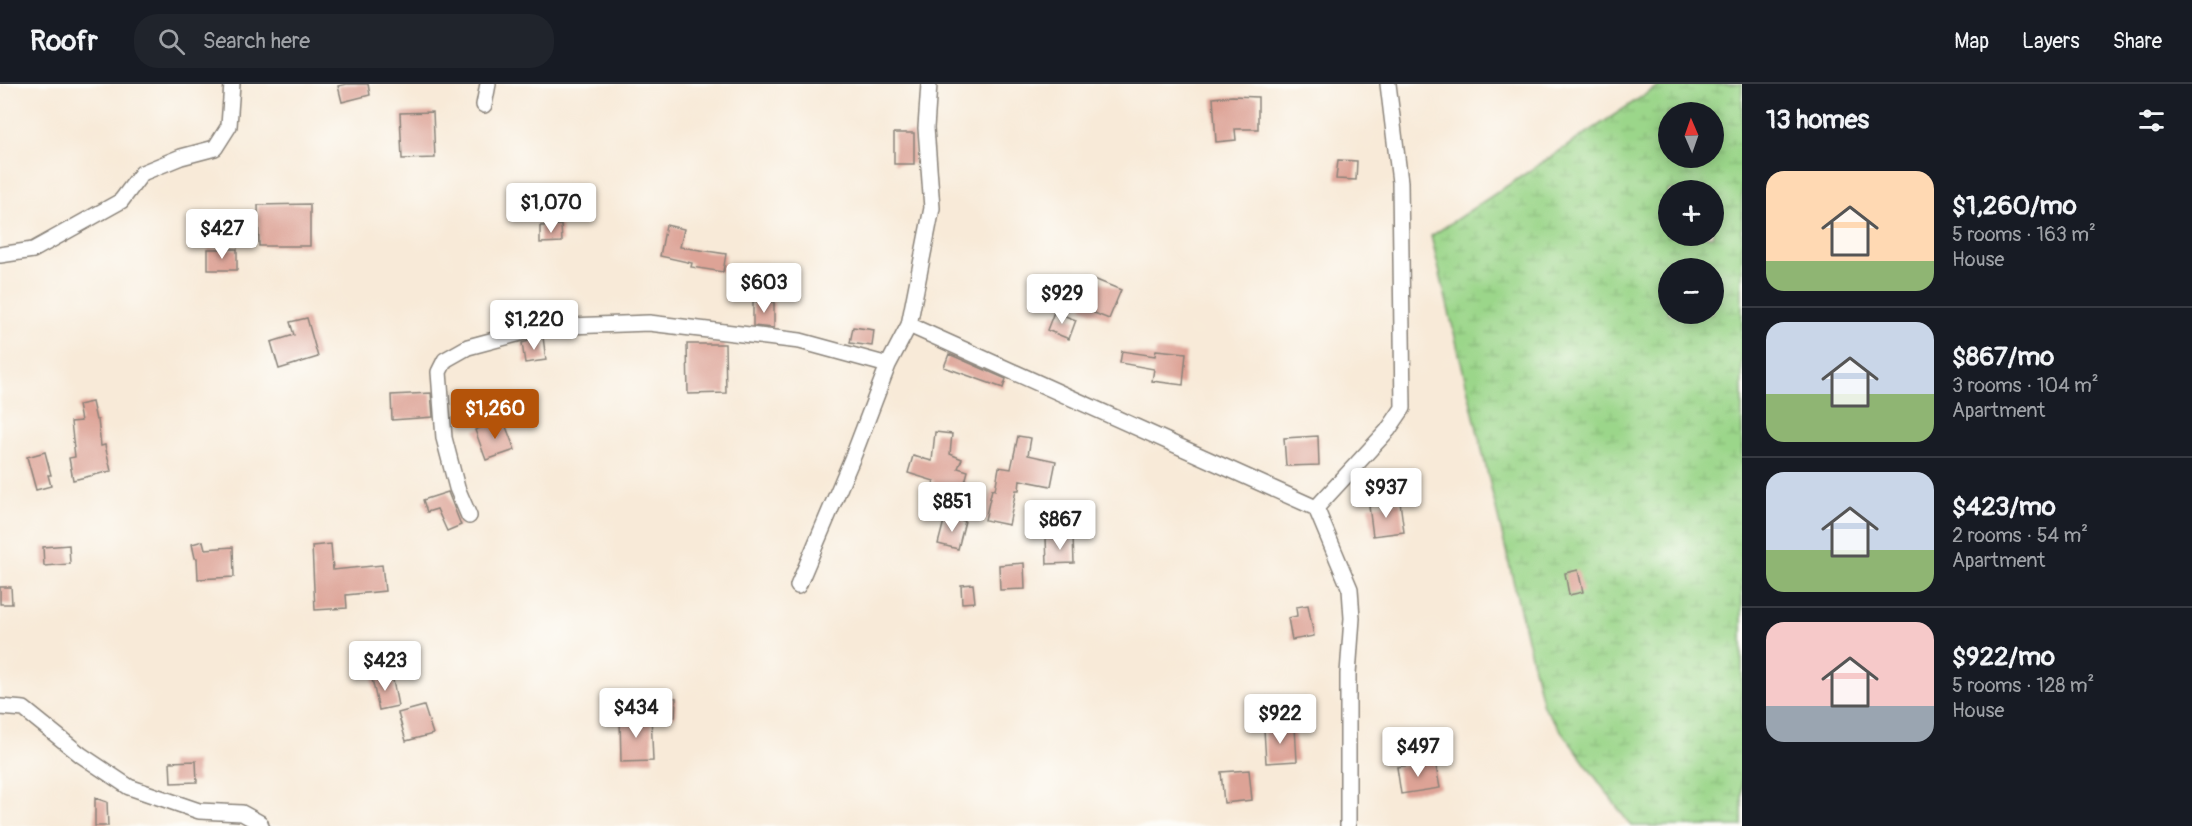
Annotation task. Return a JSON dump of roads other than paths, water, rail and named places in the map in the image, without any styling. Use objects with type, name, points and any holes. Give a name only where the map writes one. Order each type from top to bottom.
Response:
[{"type":"street","points":[[0,255],[33,250],[121,201],[142,173],[215,148],[229,126],[232,84]]},
{"type":"street","points":[[484,105],[488,84]]},
{"type":"street","points":[[798,586],[854,454],[888,365],[909,325],[932,207],[926,128],[929,84]]},
{"type":"street","points":[[1316,508],[1388,430],[1403,408],[1400,182],[1388,84]]},
{"type":"street","points":[[469,516],[457,488],[444,438],[439,372],[445,360],[468,347],[543,327],[649,323],[800,341],[888,365]]},
{"type":"street","points":[[909,325],[1316,508],[1350,589],[1352,618],[1348,674],[1348,826]]},
{"type":"street","points":[[0,707],[24,710],[81,755],[129,787],[199,811],[242,813],[260,823],[261,826]]}]
